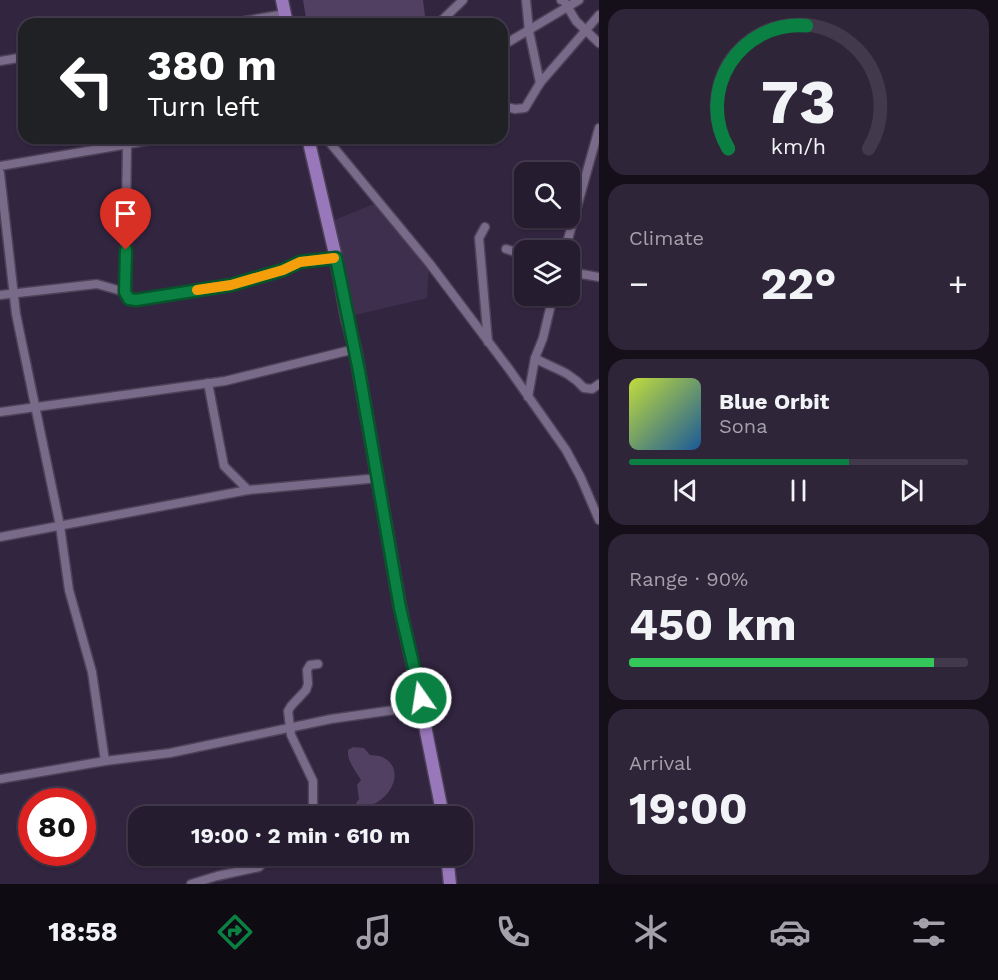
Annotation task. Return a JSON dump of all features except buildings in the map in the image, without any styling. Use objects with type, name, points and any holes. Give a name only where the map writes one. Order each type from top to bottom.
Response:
[{"type":"highway","points":[[282,0],[286,18]]},
{"type":"highway","points":[[309,144],[355,349],[400,608],[441,806]]},
{"type":"highway","points":[[448,866],[450,884]]},
{"type":"street","points":[[444,18],[463,0]]},
{"type":"street","points":[[526,0],[529,31],[540,83]]},
{"type":"street","points":[[561,0],[585,31],[599,43]]},
{"type":"street","points":[[508,42],[579,0]]},
{"type":"street","points":[[508,107],[525,108],[540,83],[599,15]]},
{"type":"street","points":[[0,61],[18,58]]},
{"type":"street","points":[[568,240],[599,128]]},
{"type":"street","points":[[0,166],[132,144]]},
{"type":"street","points":[[331,144],[430,264],[528,397],[570,456],[599,520]]},
{"type":"street","points":[[127,145],[125,292],[129,299],[136,300],[231,285],[283,270],[300,262],[336,258]]},
{"type":"street","points":[[0,174],[16,314],[60,526],[69,590],[92,672],[105,761]]},
{"type":"street","points":[[485,227],[479,238],[488,342]]},
{"type":"street","points":[[506,249],[514,252]]},
{"type":"street","points":[[580,274],[599,277]]},
{"type":"street","points":[[0,295],[98,284],[125,292]]},
{"type":"street","points":[[528,397],[535,358],[543,338],[551,306]]},
{"type":"street","points":[[0,412],[225,381],[355,349]]},
{"type":"street","points":[[535,358],[564,371],[584,388],[592,388],[599,384]]},
{"type":"street","points":[[208,383],[224,466],[248,490]]},
{"type":"street","points":[[0,537],[248,490],[379,478]]},
{"type":"street","points":[[313,806],[312,781],[289,729],[288,711],[306,690],[307,670],[310,665],[318,664]]},
{"type":"street","points":[[0,779],[105,761],[170,753],[331,719],[422,706]]},
{"type":"street","points":[[191,884],[260,866]]},
{"type":"shaded area","points":[[303,0],[423,0],[425,18],[306,18]]},
{"type":"shaded area","points":[[376,203],[429,264],[427,298],[347,317],[327,223]]},
{"type":"shaded area","points":[[353,747],[364,748],[370,755],[382,757],[391,763],[394,770],[395,777],[389,791],[384,797],[370,805],[355,805],[359,799],[357,785],[361,780],[349,758],[348,750]]},
{"type":"slow traffic","points":[[197,290],[231,285],[283,270],[300,262],[334,258]]},
{"type":"route","points":[[126,250],[125,292],[129,299],[136,300],[231,285],[283,270],[300,262],[336,258],[379,478],[400,608],[421,698]]}]
